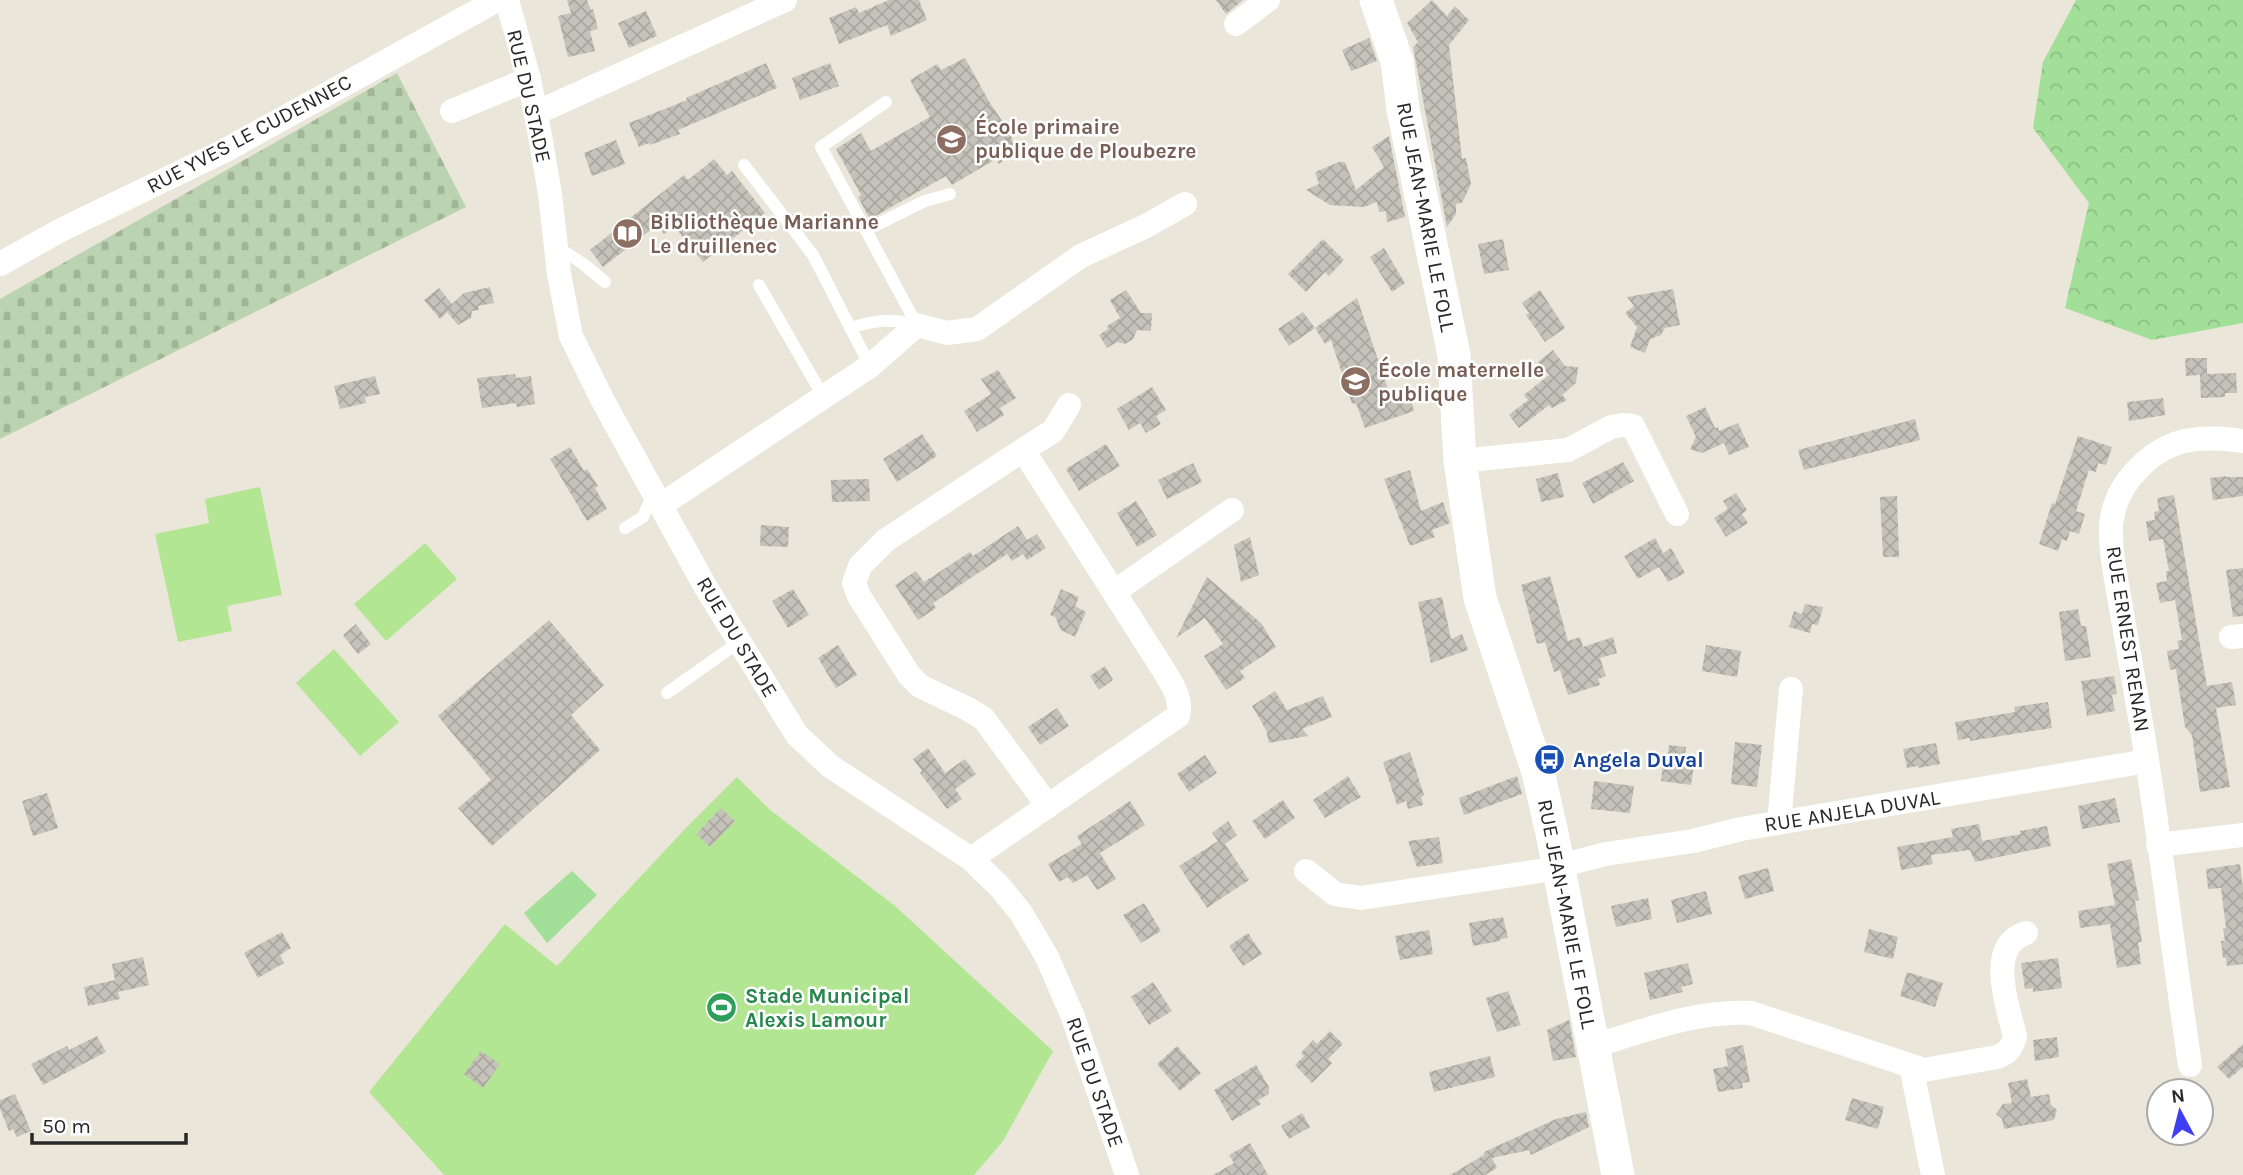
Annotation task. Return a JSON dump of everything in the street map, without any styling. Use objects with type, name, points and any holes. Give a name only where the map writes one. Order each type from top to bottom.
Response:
[{"type":"main road","name":"RUE JEAN-MARIE LE FOLL","points":[[1376,0],[1397,61],[1403,109],[1454,355],[1460,461],[1480,598],[1538,772],[1618,1175]]},
{"type":"street","name":"RUE YVES LE CUDENNEC","points":[[0,264],[61,230],[224,151],[497,0]]},
{"type":"street","name":"RUE DU STADE","points":[[507,0],[536,113],[571,336],[603,401],[705,586],[797,735],[830,766],[971,859],[999,886],[1021,913],[1047,957],[1073,1017],[1127,1175]]},
{"type":"street","points":[[536,113],[785,0]]},
{"type":"street","points":[[1243,22],[1268,0]]},
{"type":"street","points":[[452,111],[528,79]]},
{"type":"street","points":[[657,500],[870,366],[917,326],[947,333],[977,329],[1081,256],[1146,226],[1185,204]]},
{"type":"street","points":[[1048,806],[984,719],[920,685],[909,675],[859,596],[854,583],[860,566],[886,540],[1053,431],[1069,405]]},
{"type":"street","points":[[1460,461],[1568,450],[1611,427],[1633,426],[1677,514]]},
{"type":"street","name":"RUE ERNEST RENAN","points":[[2190,1065],[2147,761],[2113,561],[2112,518],[2131,476],[2145,461],[2167,448],[2188,440],[2217,438],[2243,441]]},
{"type":"street","points":[[971,859],[1178,716],[1181,707],[1176,692],[1023,450]]},
{"type":"street","points":[[1114,592],[1232,510]]},
{"type":"street","points":[[1779,823],[1791,689]]},
{"type":"street","name":"RUE ANJELA DUVAL","points":[[1306,871],[1335,894],[1362,898],[1514,876],[1606,854],[1693,841],[1741,829],[2147,761]]},
{"type":"street","points":[[2158,845],[2243,835]]},
{"type":"street","points":[[1593,1046],[1667,1024],[1731,1012],[1751,1013],[1924,1070],[1997,1057],[2007,1053],[2015,1036],[2001,971],[2003,958],[2012,939],[2026,933]]},
{"type":"street","points":[[1911,1066],[1933,1175]]},
{"type":"lane","points":[[886,102],[821,147],[917,326]]},
{"type":"lane","points":[[744,165],[813,255],[870,366]]},
{"type":"lane","points":[[866,230],[925,201],[950,194]]},
{"type":"lane","points":[[556,246],[605,282]]},
{"type":"lane","points":[[759,285],[823,396]]},
{"type":"lane","points":[[850,328],[875,320],[897,320],[917,326]]},
{"type":"lane","points":[[625,528],[643,517],[657,500]]},
{"type":"lane","points":[[667,693],[738,642]]},
{"type":"green space","points":[[2076,0],[2243,0],[2243,323],[2152,340],[2065,308],[2089,203],[2033,128],[2043,62]]},
{"type":"green space","points":[[397,73],[466,207],[0,439],[0,299]]},
{"type":"green space","points":[[260,487],[282,595],[227,606],[232,631],[178,642],[155,534],[209,523],[205,499]]},
{"type":"green space","points":[[425,543],[457,579],[386,641],[354,604]]},
{"type":"green space","points":[[334,649],[399,722],[360,756],[296,683]]},
{"type":"green space","name":"Stade Municipal Alexis Lamour","points":[[737,777],[769,809],[895,906],[1053,1051],[1003,1141],[974,1175],[444,1175],[369,1092],[505,924],[557,966]]},
{"type":"green space","points":[[572,871],[597,895],[547,943],[524,913]]},
{"type":"building","points":[[567,0],[587,0],[591,10],[593,9],[598,29],[590,31],[595,51],[568,57],[558,16],[571,13]]},
{"type":"building","points":[[889,0],[919,0],[927,20],[891,36],[887,25],[839,44],[829,18],[856,7],[859,13]]},
{"type":"building","points":[[1216,0],[1243,0],[1226,14]]},
{"type":"building","points":[[1432,0],[1447,16],[1455,6],[1469,20],[1449,45],[1462,159],[1466,158],[1471,184],[1462,203],[1456,204],[1456,214],[1447,227],[1413,47],[1418,42],[1407,23]]},
{"type":"building","points":[[646,11],[657,36],[629,48],[618,23]]},
{"type":"building","points":[[1369,38],[1377,61],[1351,71],[1342,50]]},
{"type":"building","name":"École primaire publique de Ploubezre","points":[[965,58],[1011,134],[1011,154],[999,164],[996,159],[952,185],[946,176],[870,219],[858,197],[861,195],[836,149],[861,133],[871,151],[930,117],[910,80],[937,64],[941,70]]},
{"type":"building","points":[[766,63],[777,88],[678,130],[680,134],[639,147],[629,123],[687,100],[686,98]]},
{"type":"building","points":[[830,63],[839,86],[800,100],[792,78]]},
{"type":"building","points":[[1389,136],[1405,217],[1387,222],[1386,211],[1379,212],[1377,202],[1364,207],[1330,205],[1306,190],[1319,184],[1315,172],[1345,162],[1356,190],[1384,167],[1372,147]]},
{"type":"building","points":[[616,140],[625,164],[592,176],[584,153]]},
{"type":"building","points":[[714,159],[727,175],[732,171],[765,213],[703,262],[674,226],[664,234],[657,225],[603,267],[590,250],[684,175],[688,180]]},
{"type":"building","points":[[1323,239],[1344,260],[1329,276],[1325,272],[1306,292],[1288,274]]},
{"type":"building","points":[[1503,239],[1509,270],[1484,274],[1478,244]]},
{"type":"building","points":[[1384,248],[1405,283],[1392,292],[1370,257]]},
{"type":"building","points":[[490,287],[494,303],[478,306],[479,310],[472,311],[471,318],[458,325],[447,312],[440,319],[424,300],[439,288],[452,304],[464,293]]},
{"type":"building","points":[[1673,289],[1680,325],[1665,328],[1661,335],[1650,339],[1645,353],[1630,347],[1637,327],[1625,313],[1634,306],[1627,297]]},
{"type":"building","points":[[1126,290],[1141,313],[1152,313],[1151,331],[1137,330],[1133,339],[1125,344],[1117,342],[1107,348],[1099,335],[1120,318],[1110,300]]},
{"type":"building","points":[[1540,290],[1565,328],[1545,342],[1526,315],[1529,313],[1522,303]]},
{"type":"building","points":[[1357,298],[1389,392],[1406,386],[1414,411],[1365,428],[1356,403],[1352,404],[1331,340],[1325,344],[1315,328]]},
{"type":"building","points":[[1303,312],[1315,328],[1289,346],[1278,329]]},
{"type":"building","points":[[1553,350],[1565,366],[1578,367],[1576,383],[1562,395],[1567,400],[1552,408],[1549,405],[1519,428],[1509,415],[1528,400],[1524,395],[1549,375],[1538,362]]},
{"type":"building","points":[[2185,358],[2207,358],[2207,374],[2236,373],[2237,393],[2225,393],[2225,397],[2201,398],[2200,375],[2186,376]]},
{"type":"building","points":[[998,370],[1016,398],[1000,408],[1004,415],[977,432],[964,411],[991,394],[981,379]]},
{"type":"building","points":[[515,374],[516,378],[531,376],[535,404],[517,407],[516,403],[482,408],[477,378]]},
{"type":"building","points":[[375,376],[380,394],[365,397],[366,403],[340,409],[334,386]]},
{"type":"building","points":[[1152,387],[1166,410],[1156,416],[1161,424],[1146,433],[1140,423],[1129,430],[1117,409]]},
{"type":"building","points":[[2163,398],[2165,415],[2129,421],[2127,402]]},
{"type":"building","points":[[1705,407],[1719,431],[1738,423],[1749,447],[1729,455],[1724,443],[1702,453],[1690,449],[1696,437],[1686,416]]},
{"type":"building","points":[[1915,419],[1920,440],[1804,470],[1798,450]]},
{"type":"building","points":[[922,434],[937,456],[897,482],[883,459]]},
{"type":"building","points":[[2078,436],[2112,447],[2106,465],[2098,463],[2096,472],[2089,470],[2076,511],[2085,514],[2079,534],[2070,531],[2067,541],[2062,539],[2058,551],[2039,544]]},
{"type":"building","points":[[1106,444],[1120,466],[1079,491],[1066,469]]},
{"type":"building","points":[[570,447],[584,471],[587,469],[598,486],[595,488],[607,509],[587,521],[550,459]]},
{"type":"building","points":[[1623,462],[1634,481],[1593,504],[1582,483]]},
{"type":"building","points":[[1193,463],[1202,482],[1167,499],[1158,480]]},
{"type":"building","points":[[1410,470],[1421,511],[1443,502],[1450,523],[1432,530],[1435,537],[1410,546],[1384,479]]},
{"type":"building","points":[[1558,473],[1564,497],[1541,502],[1536,479]]},
{"type":"building","points":[[2243,477],[2243,496],[2213,500],[2210,478]]},
{"type":"building","points":[[869,479],[870,501],[832,502],[831,480]]},
{"type":"building","points":[[1736,493],[1747,510],[1742,514],[1748,523],[1726,537],[1714,518],[1728,509],[1723,501]]},
{"type":"building","points":[[2174,495],[2207,686],[2232,682],[2236,705],[2216,708],[2230,787],[2200,792],[2192,735],[2185,727],[2176,669],[2170,670],[2167,651],[2179,649],[2177,641],[2182,640],[2175,600],[2160,603],[2156,583],[2167,581],[2166,572],[2169,571],[2163,539],[2149,541],[2146,521],[2155,520],[2154,512],[2159,511],[2157,498]]},
{"type":"building","points":[[1897,496],[1899,557],[1883,557],[1880,497]]},
{"type":"building","points":[[1136,501],[1157,535],[1137,547],[1117,513]]},
{"type":"building","points":[[761,525],[789,527],[788,547],[760,546]]},
{"type":"building","points":[[1018,526],[1027,540],[1037,534],[1046,548],[1027,560],[1023,554],[1012,561],[1007,554],[933,603],[936,608],[918,620],[895,585],[916,571],[924,582],[970,552],[973,556]]},
{"type":"building","points":[[1250,537],[1259,575],[1241,582],[1234,545]]},
{"type":"building","points":[[1655,538],[1663,553],[1671,548],[1685,573],[1668,582],[1659,567],[1638,579],[1624,556]]},
{"type":"building","points":[[2243,568],[2243,616],[2233,617],[2226,570]]},
{"type":"building","points":[[1550,576],[1568,641],[1580,637],[1583,647],[1613,637],[1617,653],[1600,658],[1606,676],[1598,679],[1600,685],[1568,695],[1560,670],[1554,672],[1545,642],[1537,644],[1521,585]]},
{"type":"building","points":[[1207,577],[1261,623],[1276,647],[1240,671],[1245,678],[1226,690],[1204,656],[1223,644],[1205,618],[1176,638]]},
{"type":"building","points":[[793,589],[809,615],[788,628],[772,601]]},
{"type":"building","points":[[1061,589],[1079,597],[1075,606],[1086,612],[1075,637],[1061,630],[1055,617],[1050,615]]},
{"type":"building","points":[[1442,597],[1451,639],[1462,634],[1468,650],[1431,663],[1418,602]]},
{"type":"building","points":[[1805,604],[1823,607],[1818,625],[1812,624],[1810,633],[1789,627],[1794,611],[1802,614]]},
{"type":"building","points":[[2078,609],[2081,626],[2086,626],[2091,657],[2065,661],[2059,612]]},
{"type":"building","points":[[549,620],[604,685],[571,715],[600,750],[492,846],[458,808],[491,780],[438,716]]},
{"type":"building","points":[[356,624],[371,644],[358,654],[343,635]]},
{"type":"building","points":[[838,645],[857,675],[836,688],[818,658]]},
{"type":"building","points":[[1706,645],[1741,651],[1737,677],[1702,671]]},
{"type":"building","points":[[1105,666],[1113,680],[1099,690],[1090,676]]},
{"type":"building","points":[[2114,676],[2117,694],[2112,695],[2115,711],[2087,716],[2081,681]]},
{"type":"building","points":[[1275,691],[1287,710],[1323,696],[1332,717],[1302,729],[1308,736],[1269,743],[1266,730],[1252,706]]},
{"type":"building","points":[[2048,702],[2052,728],[1970,741],[1970,738],[1958,740],[1955,722],[2015,712],[2014,707]]},
{"type":"building","points":[[1057,708],[1069,726],[1040,745],[1028,727]]},
{"type":"building","points":[[1735,742],[1762,745],[1757,787],[1731,784]]},
{"type":"building","points":[[1936,743],[1940,764],[1907,768],[1903,749]]},
{"type":"building","points":[[1669,745],[1686,747],[1684,764],[1694,765],[1691,785],[1661,781],[1663,762],[1667,762]]},
{"type":"building","points":[[928,748],[945,773],[965,759],[976,774],[955,789],[962,799],[947,809],[913,759]]},
{"type":"building","points":[[1410,752],[1424,795],[1421,797],[1423,805],[1408,809],[1406,801],[1397,805],[1383,762]]},
{"type":"building","points":[[1205,755],[1217,773],[1189,792],[1177,774]]},
{"type":"building","points":[[1348,776],[1361,797],[1325,818],[1313,800]]},
{"type":"building","points":[[1517,776],[1522,794],[1464,815],[1459,798]]},
{"type":"building","points":[[1594,781],[1634,786],[1630,813],[1591,809]]},
{"type":"building","points":[[47,793],[58,828],[33,836],[22,801]]},
{"type":"building","points":[[2115,798],[2120,822],[2082,829],[2078,806]]},
{"type":"building","points":[[1283,800],[1295,818],[1265,839],[1252,821]]},
{"type":"building","points":[[1130,801],[1145,825],[1100,853],[1116,879],[1097,890],[1087,875],[1073,883],[1068,877],[1059,882],[1048,864],[1082,844],[1077,836]]},
{"type":"building","points":[[721,808],[735,821],[710,847],[696,834]]},
{"type":"building","points":[[1228,821],[1237,835],[1225,844],[1249,880],[1207,908],[1179,866],[1218,841],[1212,833]]},
{"type":"building","points":[[1979,824],[1982,841],[2047,826],[2051,846],[1975,862],[1970,850],[1931,855],[1933,864],[1901,870],[1897,847],[1953,837],[1951,829]]},
{"type":"building","points":[[1439,837],[1443,863],[1417,867],[1408,841]]},
{"type":"building","points":[[2131,859],[2139,900],[2135,901],[2142,942],[2138,942],[2141,964],[2117,968],[2110,924],[2080,928],[2078,911],[2115,905],[2107,864]]},
{"type":"building","points":[[2240,864],[2243,888],[2243,964],[2227,966],[2221,941],[2225,941],[2223,928],[2226,928],[2221,888],[2208,889],[2206,869]]},
{"type":"building","points":[[1768,868],[1774,891],[1745,899],[1738,876]]},
{"type":"building","points":[[1706,891],[1712,914],[1677,923],[1671,900]]},
{"type":"building","points":[[1648,898],[1652,919],[1616,927],[1611,906]]},
{"type":"building","points":[[1144,903],[1161,931],[1141,943],[1123,915]]},
{"type":"building","points":[[1503,917],[1508,938],[1473,946],[1469,923]]},
{"type":"building","points":[[1869,929],[1898,937],[1893,959],[1864,952]]},
{"type":"building","points":[[1429,930],[1433,954],[1400,960],[1395,936]]},
{"type":"building","points":[[282,932],[291,948],[280,955],[284,963],[258,978],[244,953]]},
{"type":"building","points":[[1248,933],[1262,954],[1243,966],[1229,946]]},
{"type":"building","points":[[143,957],[149,985],[118,992],[120,999],[88,1006],[84,987],[115,980],[112,964]]},
{"type":"building","points":[[2058,958],[2062,988],[2033,992],[2033,988],[2025,989],[2021,963]]},
{"type":"building","points":[[1688,963],[1693,984],[1681,987],[1683,992],[1650,1000],[1644,973]]},
{"type":"building","points":[[1907,972],[1943,983],[1935,1007],[1900,996]]},
{"type":"building","points":[[1153,982],[1172,1011],[1149,1025],[1131,997]]},
{"type":"building","points":[[1508,991],[1521,1025],[1497,1032],[1486,998]]},
{"type":"building","points":[[1569,1020],[1576,1057],[1553,1061],[1547,1030]]},
{"type":"building","points":[[1330,1031],[1343,1044],[1328,1059],[1332,1063],[1312,1083],[1295,1065],[1304,1056],[1301,1053],[1313,1040],[1317,1044]]},
{"type":"building","points":[[97,1036],[106,1052],[43,1085],[31,1064],[67,1046],[69,1050]]},
{"type":"building","points":[[2057,1037],[2059,1057],[2035,1061],[2033,1040]]},
{"type":"building","points":[[2243,1044],[2243,1067],[2229,1079],[2217,1067]]},
{"type":"building","points":[[1743,1045],[1750,1082],[1742,1083],[1743,1088],[1718,1092],[1713,1069],[1728,1066],[1725,1049]]},
{"type":"building","points":[[1177,1046],[1201,1073],[1180,1091],[1157,1064]]},
{"type":"building","points":[[481,1051],[500,1064],[483,1088],[464,1074]]},
{"type":"building","points":[[1490,1056],[1495,1077],[1434,1092],[1429,1072]]},
{"type":"building","points":[[1256,1065],[1269,1087],[1269,1094],[1258,1100],[1261,1104],[1232,1121],[1214,1090]]},
{"type":"building","points":[[2027,1079],[2031,1097],[2049,1094],[2051,1105],[2057,1110],[2054,1120],[2004,1129],[2002,1119],[1996,1114],[2003,1104],[2012,1103],[2008,1083]]},
{"type":"building","points":[[15,1094],[31,1131],[17,1137],[13,1129],[9,1131],[0,1109],[0,1100]]},
{"type":"building","points":[[1852,1098],[1884,1107],[1878,1129],[1845,1120]]},
{"type":"building","points":[[1586,1112],[1589,1127],[1531,1155],[1529,1150],[1492,1158],[1497,1168],[1485,1175],[1450,1175],[1484,1155],[1484,1152],[1556,1119]]},
{"type":"building","points":[[1302,1113],[1310,1127],[1289,1139],[1281,1126]]},
{"type":"building","points":[[1250,1143],[1268,1175],[1213,1175],[1234,1163],[1229,1155]]},
{"type":"place","name":"École primaire publique de Ploubezre","points":[[952,139]]},
{"type":"place","name":"Bibliothèque Marianne Le druillenec","points":[[627,234]]},
{"type":"place","name":"École maternelle publique","points":[[1355,382]]},
{"type":"place","name":"Angela Duval","points":[[1550,760]]},
{"type":"place","name":"Stade Municipal Alexis Lamour","points":[[722,1008]]}]
